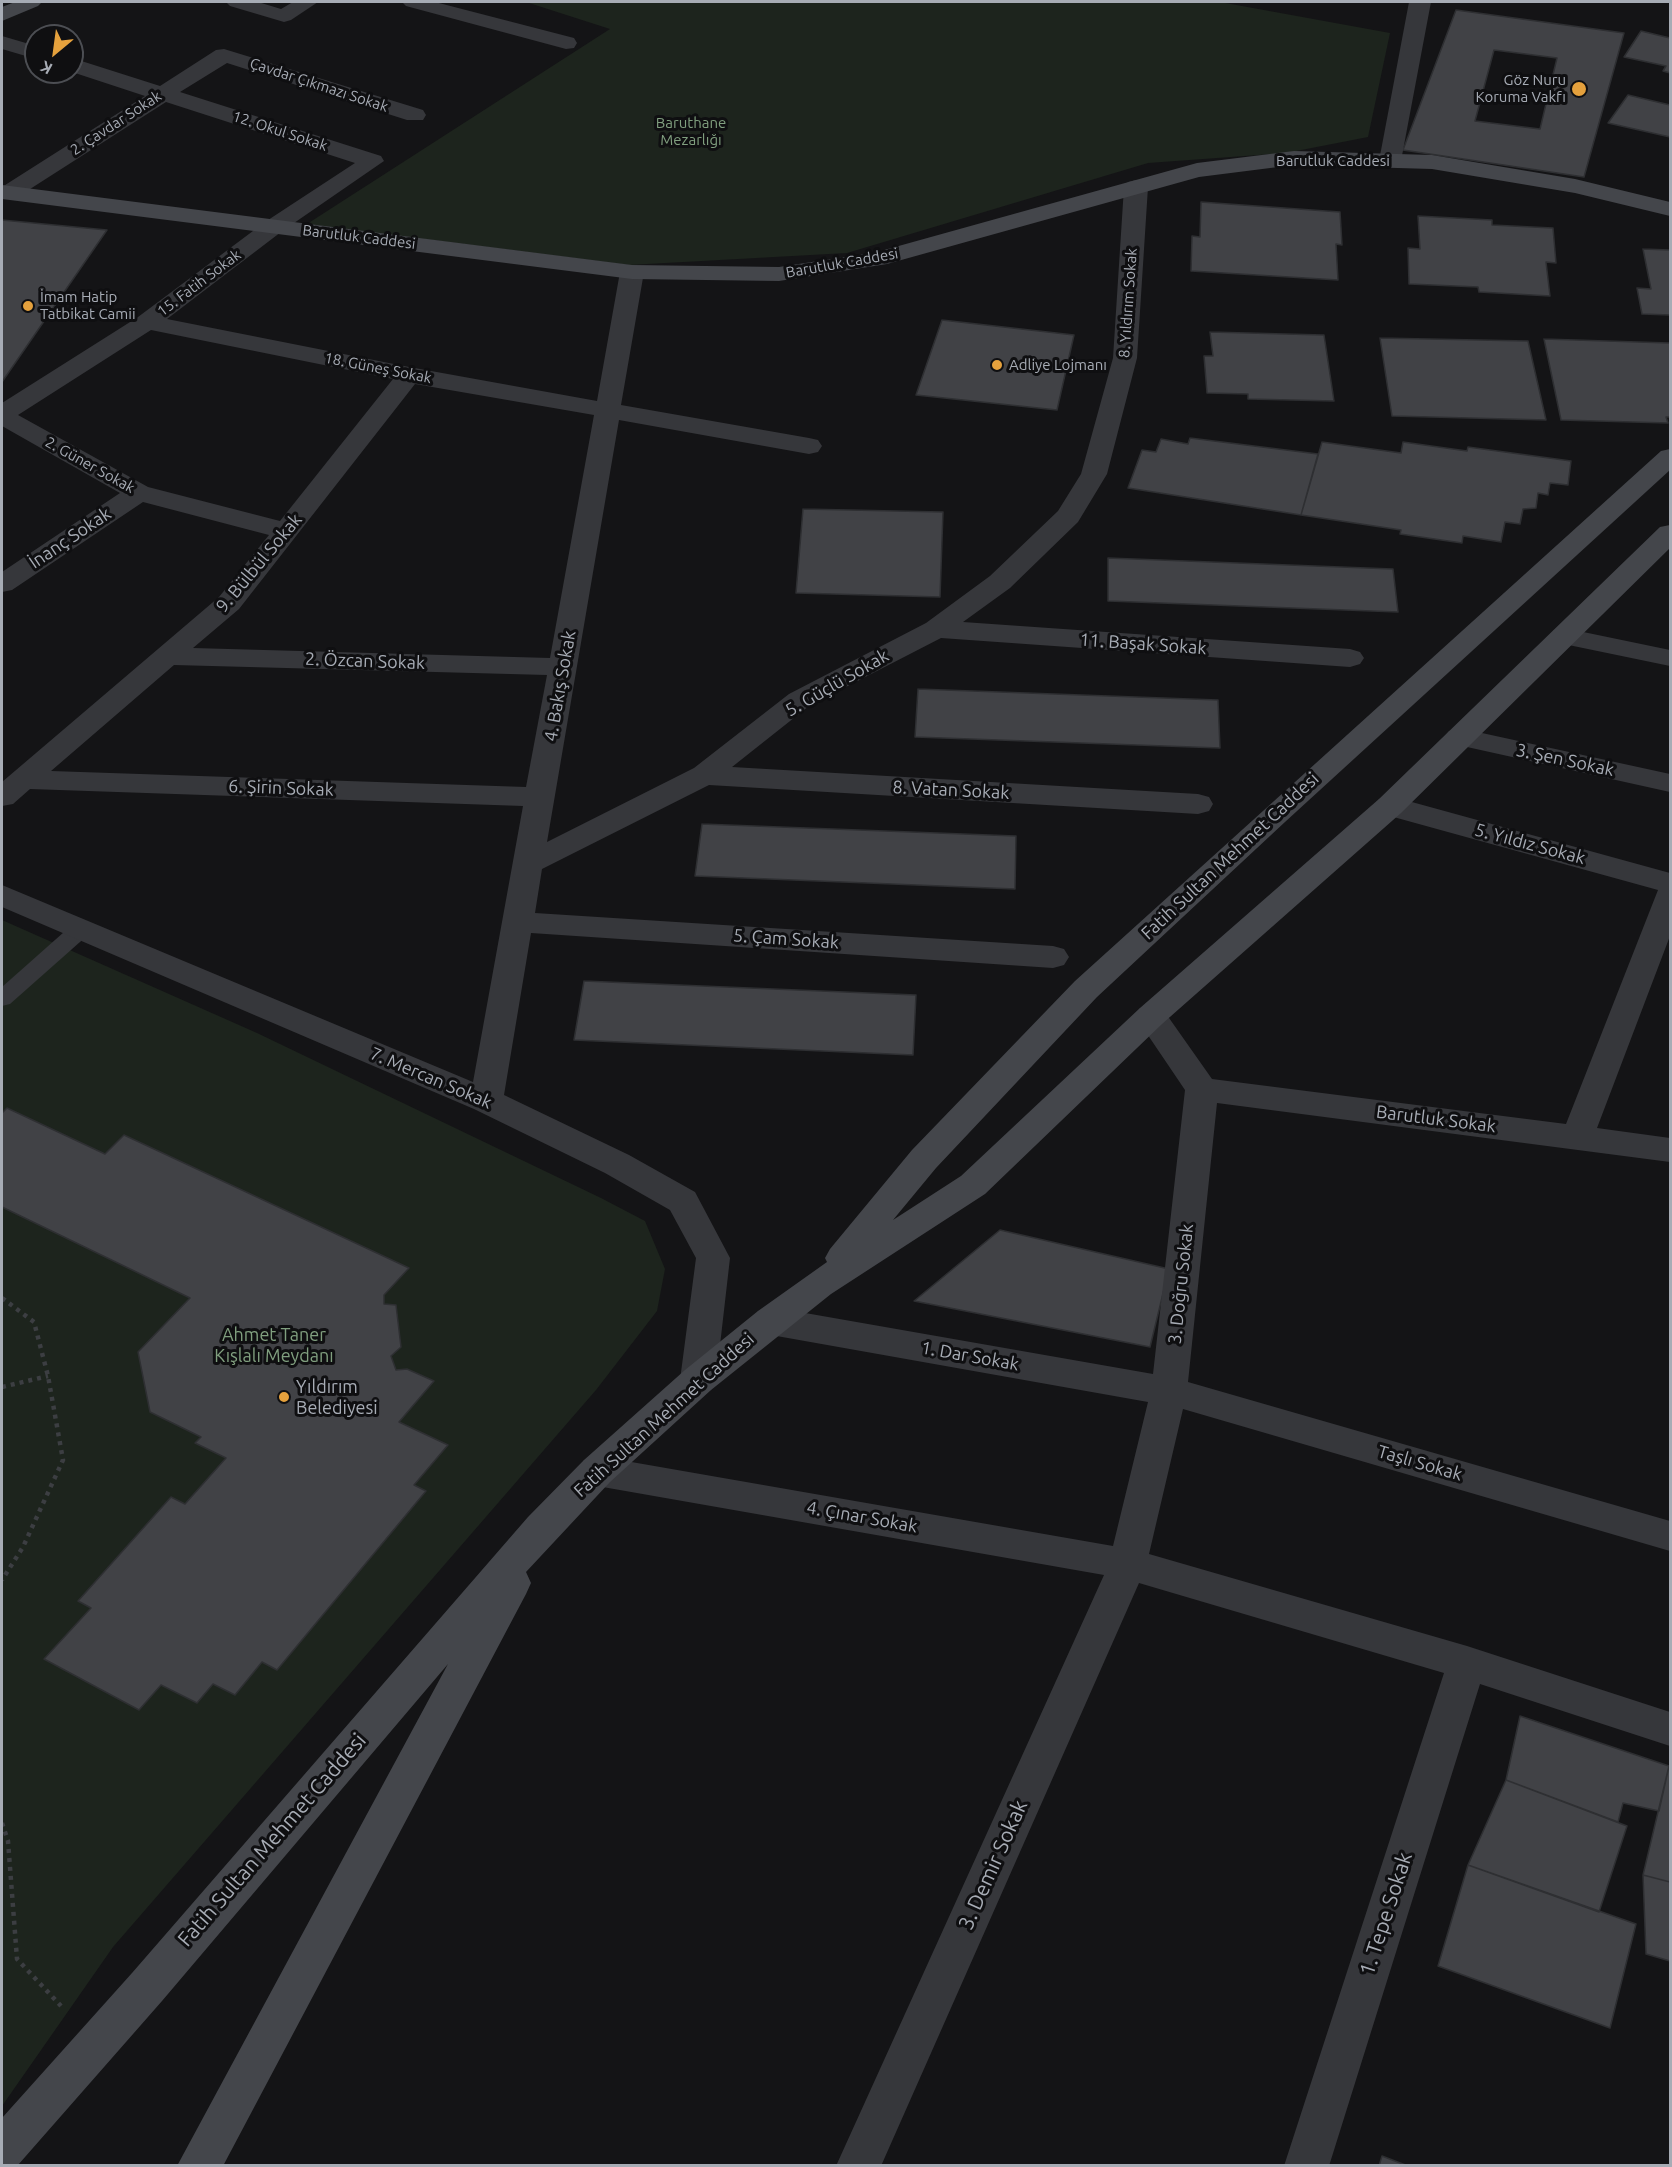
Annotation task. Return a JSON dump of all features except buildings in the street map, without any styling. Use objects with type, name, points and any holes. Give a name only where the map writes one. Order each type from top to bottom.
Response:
[{"type":"main road","points":[[2,15],[31,2]]},
{"type":"main road","name":"Barutluk Caddesi","points":[[5,192],[632,272],[779,274],[879,259],[1197,170],[1294,158],[1432,162],[1575,186],[1671,209]]},
{"type":"main road","name":"Fatih Sultan Mehmet Caddesi","points":[[819,1285],[924,1159],[1086,988],[1671,457]]},
{"type":"main road","name":"Fatih Sultan Mehmet Caddesi","points":[[2,2150],[541,1528],[597,1471],[698,1380],[771,1321],[819,1285],[973,1185],[1151,1016],[1390,806],[1671,533]]},
{"type":"main road","name":"Fatih Sultan Mehmet Caddesi","points":[[199,2166],[541,1528]]},
{"type":"street","points":[[237,2],[284,16],[307,2]]},
{"type":"street","points":[[413,2],[566,43]]},
{"type":"street","points":[[1389,161],[1419,2]]},
{"type":"street","points":[[2,42],[24,49]]},
{"type":"street","name":"2. Çavdar Sokak","points":[[5,192],[224,55]]},
{"type":"street","name":"Çavdar Çıkmazı Sokak","points":[[224,55],[414,115]]},
{"type":"street","name":"12. Okul Sokak","points":[[84,69],[373,161],[273,227]]},
{"type":"street","name":"8. Yıldırım Sokak","points":[[1068,516],[1094,474],[1125,358],[1136,187]]},
{"type":"street","name":"15. Fatih Sokak","points":[[2,415],[147,322],[273,227]]},
{"type":"street","name":"4. Bakış Sokak","points":[[486,1101],[632,272]]},
{"type":"street","name":"18. Güneş Sokak","points":[[147,322],[409,375],[809,446]]},
{"type":"street","name":"9. Bülbül Sokak","points":[[12,788],[229,603],[409,375]]},
{"type":"street","name":"2. Güner Sokak","points":[[2,415],[139,493],[286,531]]},
{"type":"street","name":"İnanç Sokak","points":[[2,584],[139,493]]},
{"type":"street","name":"5. Güçlü Sokak","points":[[528,863],[704,775],[799,700],[936,629],[1000,582],[1068,516]]},
{"type":"street","name":"11. Başak Sokak","points":[[936,629],[1350,658]]},
{"type":"street","points":[[1564,636],[1671,658]]},
{"type":"street","name":"2. Özcan Sokak","points":[[167,656],[564,667]]},
{"type":"street","name":"3. Şen Sokak","points":[[1459,737],[1671,783]]},
{"type":"street","name":"8. Vatan Sokak","points":[[704,775],[1198,804]]},
{"type":"street","name":"6. Şirin Sokak","points":[[12,788],[540,797]]},
{"type":"street","name":"5. Yıldız Sokak","points":[[1390,806],[1671,883]]},
{"type":"street","name":"7. Mercan Sokak","points":[[2,895],[486,1101],[617,1164],[682,1201],[713,1258],[698,1380]]},
{"type":"street","points":[[1577,1138],[1671,896]]},
{"type":"street","name":"5. Çam Sokak","points":[[518,922],[1053,957]]},
{"type":"street","points":[[1151,1016],[1202,1089]]},
{"type":"street","name":"Barutluk Sokak","points":[[1202,1089],[1671,1150]]},
{"type":"street","name":"3. Doğru Sokak","points":[[1128,1564],[1169,1391],[1202,1089]]},
{"type":"street","name":"1. Dar Sokak","points":[[771,1321],[1169,1391]]},
{"type":"street","name":"Taşlı Sokak","points":[[1169,1391],[1671,1536]]},
{"type":"street","name":"4. Çınar Sokak","points":[[597,1471],[1128,1564]]},
{"type":"street","points":[[1128,1564],[1467,1663],[1671,1729]]},
{"type":"street","name":"3. Demir Sokak","points":[[858,2166],[1128,1564]]},
{"type":"street","name":"1. Tepe Sokak","points":[[1305,2166],[1467,1663]]},
{"type":"lane","points":[[2,999],[81,929]]},
{"type":"path","points":[[2,1298],[34,1322],[48,1376],[63,1460],[23,1547],[2,1580]]},
{"type":"path","points":[[2,1387],[48,1376]]},
{"type":"path","points":[[2,1823],[8,1842],[17,1959],[97,2043]]},
{"type":"green space","name":"Baruthane Mezarlığı","points":[[526,2],[1220,2],[1390,33],[1368,137],[1286,153],[1148,163],[847,253],[629,265],[307,224],[610,29]]},
{"type":"green space","name":"Ahmet Taner Kışlalı Meydanı","points":[[2,920],[257,1033],[645,1221],[665,1269],[657,1311],[596,1390],[113,1947],[2,2106]]},
{"type":"place","name":"Göz Nuru Koruma Vakfı","points":[[1579,89]]},
{"type":"place","name":"İmam Hatip Tatbikat Camii","points":[[28,306]]},
{"type":"place","name":"Adliye Lojmanı","points":[[997,365]]},
{"type":"place","name":"Yıldırım Belediyesi","points":[[284,1397]]}]
